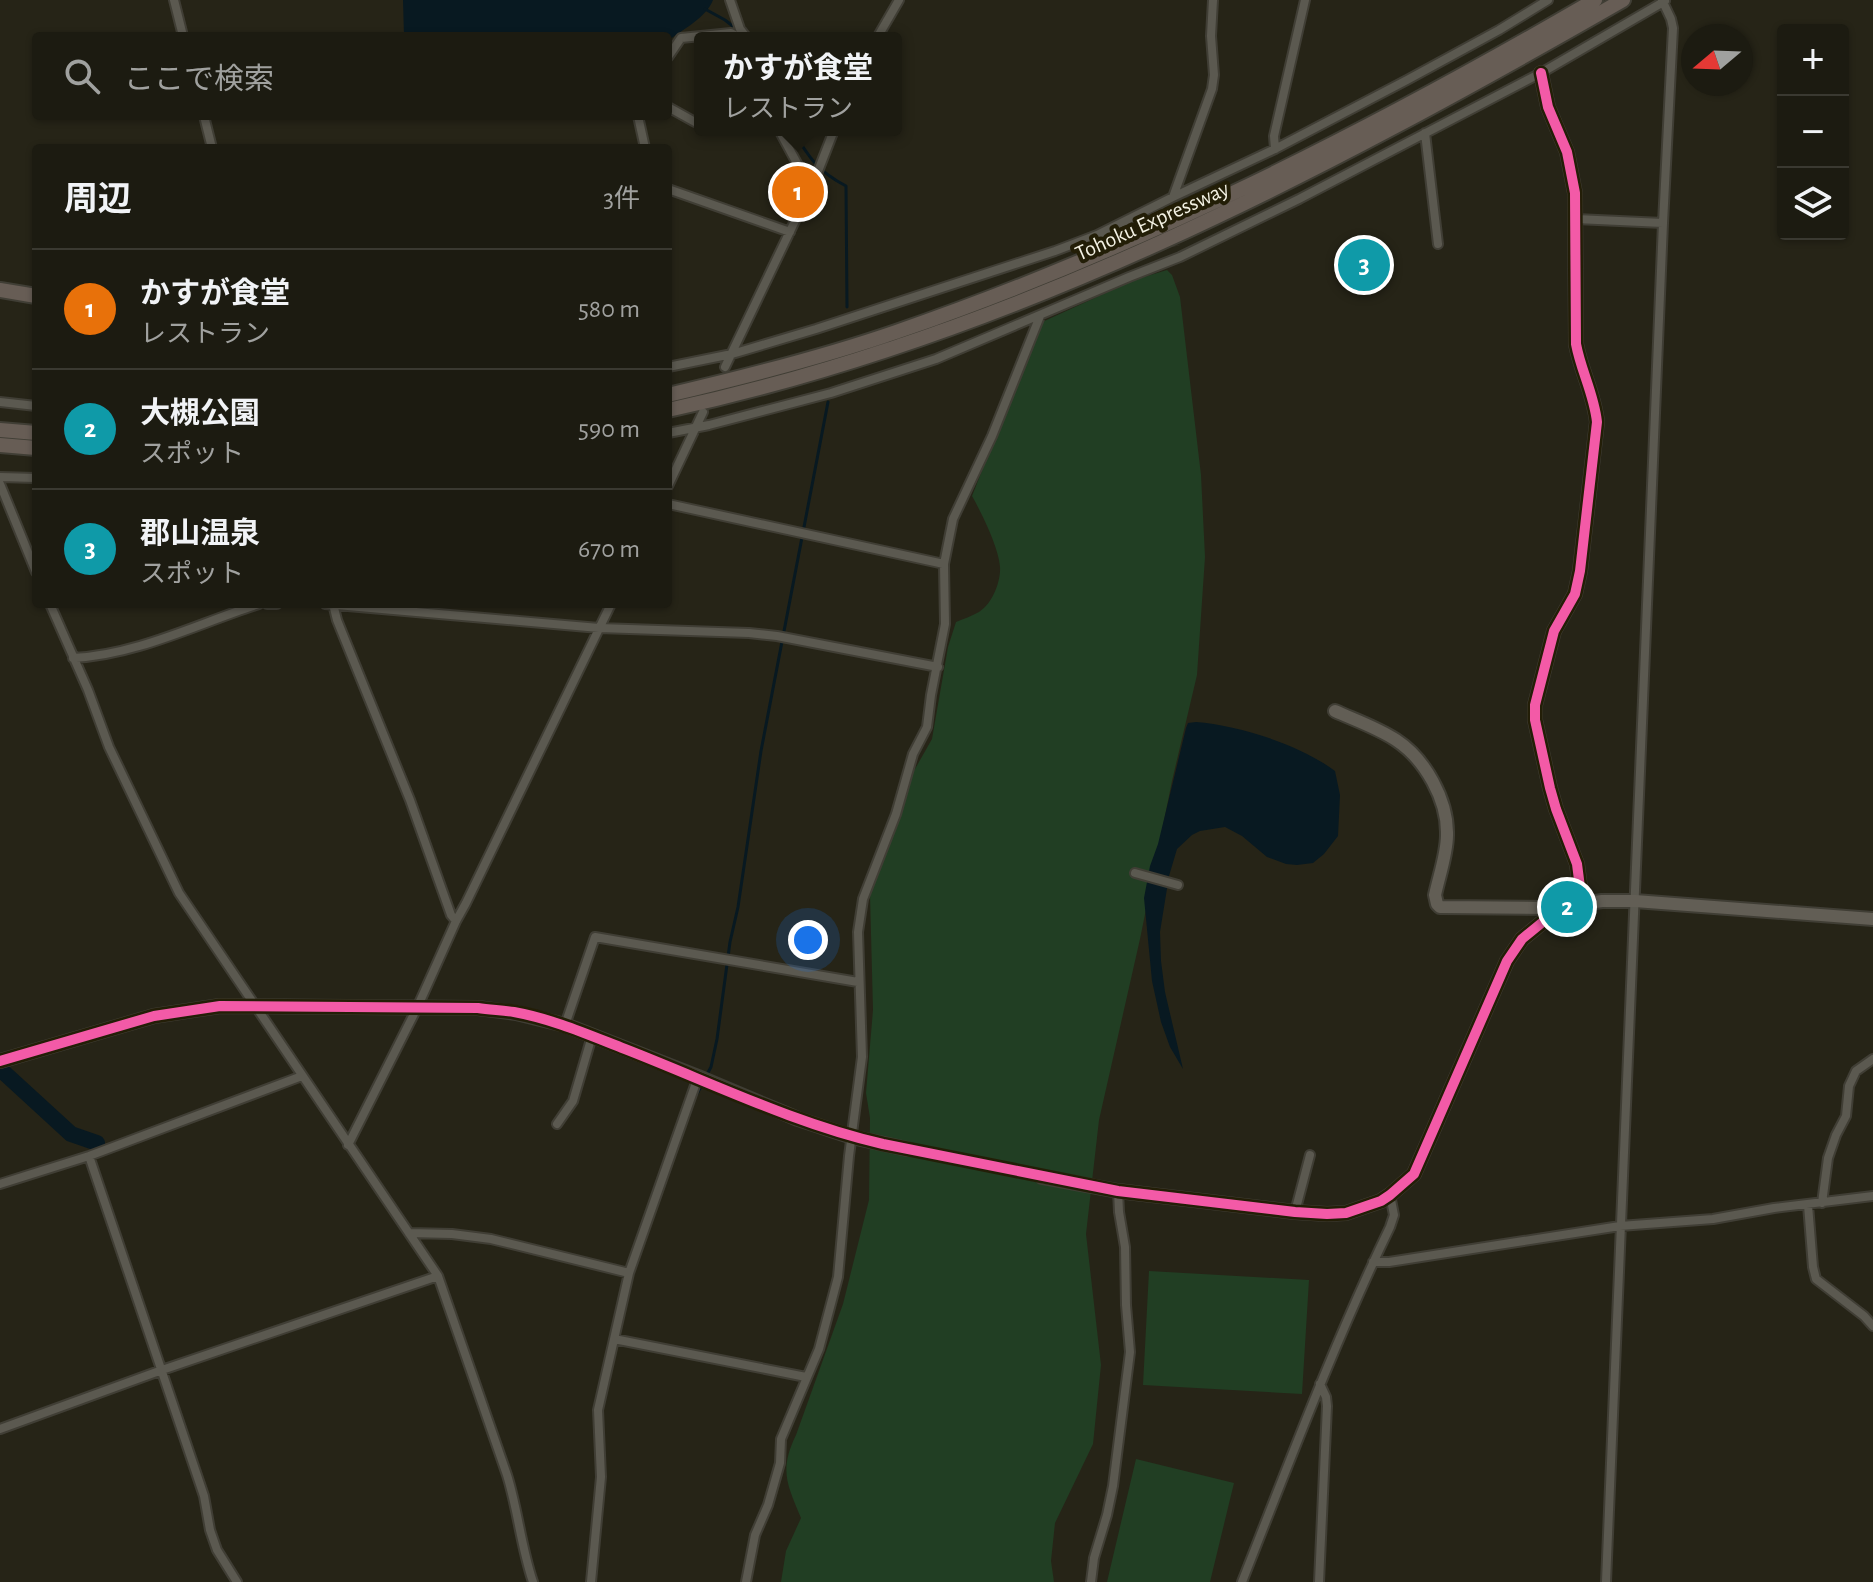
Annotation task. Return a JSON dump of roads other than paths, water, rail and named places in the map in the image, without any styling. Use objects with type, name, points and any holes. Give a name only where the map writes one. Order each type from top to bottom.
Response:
[{"type":"highway","name":"Tohoku Expressway","points":[[672,394],[772,370],[895,332],[1027,284],[1098,254],[1309,156],[1595,0]]},
{"type":"highway","name":"Tohoku Expressway","points":[[672,409],[774,384],[899,347],[1104,268],[1315,170],[1445,101],[1623,0]]},
{"type":"highway","points":[[0,281],[32,286]]},
{"type":"highway","points":[[0,290],[32,295]]},
{"type":"highway","points":[[0,430],[32,433]]},
{"type":"highway","points":[[0,445],[32,448]]},
{"type":"street","points":[[174,0],[182,32]]},
{"type":"street","points":[[730,0],[742,32]]},
{"type":"street","points":[[880,32],[899,0]]},
{"type":"street","points":[[1168,203],[1212,89],[1213,0]]},
{"type":"street","points":[[1275,149],[1274,136],[1305,0]]},
{"type":"street","points":[[672,366],[732,354],[1097,235],[1275,149],[1460,52],[1548,0]]},
{"type":"street","points":[[672,432],[831,393],[936,359],[1180,257],[1541,73],[1664,1],[1673,28],[1606,1582]]},
{"type":"street","points":[[672,51],[681,38],[694,37]]},
{"type":"street","points":[[1541,73],[1548,107],[1570,166],[1575,193],[1576,344],[1597,422],[1575,594],[1554,631],[1535,705],[1535,720],[1550,788],[1577,864],[1582,903]]},
{"type":"street","points":[[672,109],[694,121]]},
{"type":"street","points":[[205,120],[211,144]]},
{"type":"street","points":[[639,120],[644,144]]},
{"type":"street","points":[[1425,133],[1438,244]]},
{"type":"street","points":[[782,136],[799,167],[815,179]]},
{"type":"street","points":[[725,367],[815,179],[832,136]]},
{"type":"street","points":[[672,190],[790,232]]},
{"type":"street","points":[[1576,219],[1663,223]]},
{"type":"street","points":[[1176,246],[1180,257]]},
{"type":"street","points":[[746,1582],[755,1535],[768,1505],[780,1463],[781,1439],[819,1349],[838,1277],[862,1057],[858,932],[863,899],[896,814],[913,754],[927,727],[945,624],[944,564],[953,519],[992,436],[1040,316]]},
{"type":"street","points":[[0,402],[32,406]]},
{"type":"street","points":[[672,477],[703,412]]},
{"type":"street","points":[[0,477],[32,478]]},
{"type":"street","points":[[0,484],[32,562]]},
{"type":"street","points":[[672,505],[944,564]]},
{"type":"street","points":[[52,608],[109,747],[179,893],[438,1276],[512,1490],[533,1582]]},
{"type":"street","points":[[73,658],[171,636],[248,608]]},
{"type":"street","points":[[334,608],[410,800],[451,915],[456,921]]},
{"type":"street","points":[[377,608],[599,628],[749,633],[938,667]]},
{"type":"street","points":[[348,1145],[609,608]]},
{"type":"street","points":[[1335,711],[1395,739],[1411,751],[1431,778],[1446,822],[1447,837],[1435,895],[1440,907],[1555,908],[1602,901],[1635,901],[1873,919]]},
{"type":"street","points":[[1135,873],[1178,885]]},
{"type":"street","points":[[1042,1177],[1118,1191],[1295,1212],[1346,1213],[1390,1195],[1414,1174],[1507,961],[1522,939],[1544,921],[1582,903]]},
{"type":"street","points":[[565,1025],[595,937],[858,982]]},
{"type":"street","points":[[0,1061],[154,1016],[220,1006],[478,1008],[565,1025],[798,1119],[852,1137],[907,1149]]},
{"type":"street","points":[[557,1124],[573,1101],[592,1036]]},
{"type":"street","points":[[1822,1203],[1828,1158],[1846,1116],[1851,1081],[1856,1071],[1873,1059]]},
{"type":"street","points":[[0,1184],[89,1156],[302,1076]]},
{"type":"street","points":[[591,1582],[601,1477],[598,1410],[629,1273],[698,1077]]},
{"type":"street","points":[[1295,1212],[1310,1155]]},
{"type":"street","points":[[89,1156],[204,1496],[210,1530],[217,1550],[237,1582]]},
{"type":"street","points":[[1091,1582],[1094,1558],[1113,1486],[1130,1352],[1126,1258],[1118,1191]]},
{"type":"street","points":[[1242,1582],[1320,1384],[1393,1219],[1390,1195]]},
{"type":"street","points":[[1373,1262],[1620,1226],[1713,1219],[1873,1196]]},
{"type":"street","points":[[1808,1205],[1816,1279],[1873,1326]]},
{"type":"street","points":[[409,1233],[491,1239],[629,1273]]},
{"type":"street","points":[[0,1429],[438,1276]]},
{"type":"street","points":[[614,1339],[806,1377]]},
{"type":"street","points":[[1319,1582],[1327,1406],[1320,1384]]},
{"type":"water","points":[[403,0],[713,0],[700,18],[672,38],[672,32],[404,32]]},
{"type":"water","points":[[1188,723],[1249,732],[1305,753],[1335,771],[1340,795],[1338,836],[1313,863],[1286,864],[1267,857],[1242,836],[1225,827],[1200,831],[1177,849],[1169,876],[1160,932],[1165,992],[1183,1069],[1170,1047],[1161,1022],[1152,981],[1144,898],[1186,728]]},
{"type":"waterway","points":[[705,9],[739,31]]},
{"type":"waterway","points":[[796,136],[814,162],[846,186],[847,307]]},
{"type":"waterway","points":[[705,1078],[711,1067],[717,1039],[761,751],[828,402]]},
{"type":"waterway","points":[[0,1069],[71,1134],[97,1143]]},
{"type":"waterway","points":[[654,1212],[702,1085]]},
{"type":"waterway","points":[[632,1276],[637,1261]]},
{"type":"tunnel","points":[[1167,211],[1176,246]]},
{"type":"tunnel","points":[[907,1149],[1042,1177]]},
{"type":"place","name":"かすが食堂","points":[[798,192]]},
{"type":"place","name":"郡山温泉","points":[[1364,265]]},
{"type":"place","name":"大槻公園","points":[[1567,907]]}]
